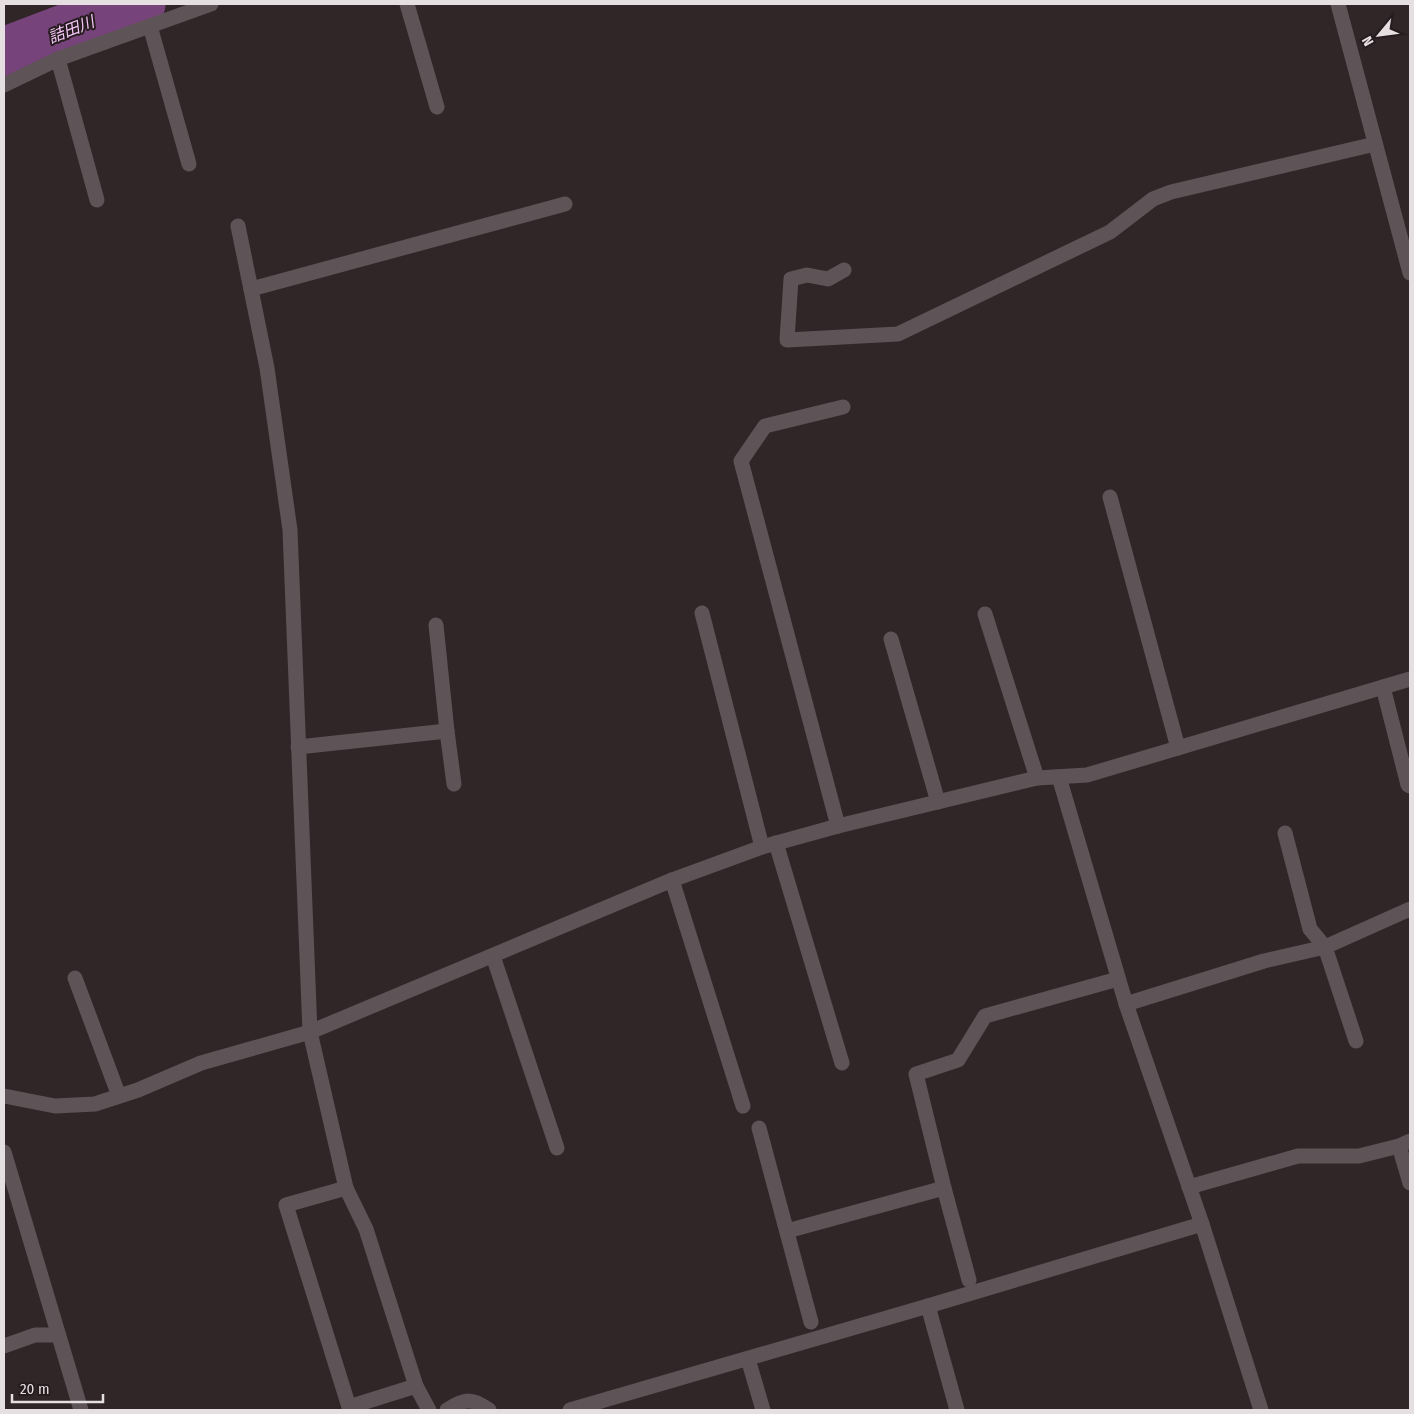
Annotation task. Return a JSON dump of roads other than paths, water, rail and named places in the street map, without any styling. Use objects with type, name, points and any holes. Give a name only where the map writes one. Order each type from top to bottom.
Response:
[{"type":"street","points":[[4,85],[58,59],[211,4]]},
{"type":"street","points":[[407,4],[437,107]]},
{"type":"street","points":[[1338,4],[1410,273]]},
{"type":"street","points":[[150,26],[189,164]]},
{"type":"street","points":[[58,59],[98,200]]},
{"type":"street","points":[[844,270],[828,279],[807,275],[791,279],[787,340],[898,334],[1110,232],[1153,199],[1171,192],[1375,144]]},
{"type":"street","points":[[251,289],[565,204]]},
{"type":"street","points":[[238,226],[267,368],[290,530],[310,1032],[346,1188],[366,1229],[416,1386],[429,1410]]},
{"type":"street","points":[[838,826],[741,460],[765,426],[843,407]]},
{"type":"street","points":[[1110,497],[1178,748]]},
{"type":"street","points":[[702,613],[769,845],[842,1063]]},
{"type":"street","points":[[984,614],[1037,778]]},
{"type":"street","points":[[436,625],[454,784]]},
{"type":"street","points":[[891,639],[938,802]]},
{"type":"street","points":[[5,1099],[55,1106],[95,1104],[201,1063],[310,1032],[672,880],[769,845],[838,826],[1037,778],[1088,775],[1410,679]]},
{"type":"street","points":[[1382,687],[1408,785],[1410,786]]},
{"type":"street","points":[[298,746],[447,731]]},
{"type":"street","points":[[1059,777],[1126,1004],[1202,1224],[1262,1410]]},
{"type":"street","points":[[1285,834],[1310,929],[1324,947],[1356,1041]]},
{"type":"street","points":[[672,880],[743,1106]]},
{"type":"street","points":[[1126,1004],[1264,961],[1324,947],[1410,910]]},
{"type":"street","points":[[494,956],[558,1148]]},
{"type":"street","points":[[75,978],[119,1096]]},
{"type":"street","points":[[969,1280],[916,1074],[958,1060],[985,1016],[1118,979]]},
{"type":"street","points":[[759,1128],[811,1322]]},
{"type":"street","points":[[1189,1187],[1298,1156],[1359,1156],[1404,1144],[1410,1183]]},
{"type":"street","points":[[4,1152],[81,1410]]},
{"type":"street","points":[[346,1188],[286,1204],[349,1407],[416,1386]]},
{"type":"street","points":[[787,1231],[944,1188]]},
{"type":"street","points":[[570,1410],[1202,1224]]},
{"type":"street","points":[[928,1306],[957,1410]]},
{"type":"street","points":[[4,1346],[35,1335],[58,1335]]},
{"type":"street","points":[[748,1359],[763,1410]]},
{"type":"street","points":[[447,1410],[460,1401],[477,1402],[489,1410]]},
{"type":"waterway","name":"詰田川","points":[[4,55],[138,4]]}]
